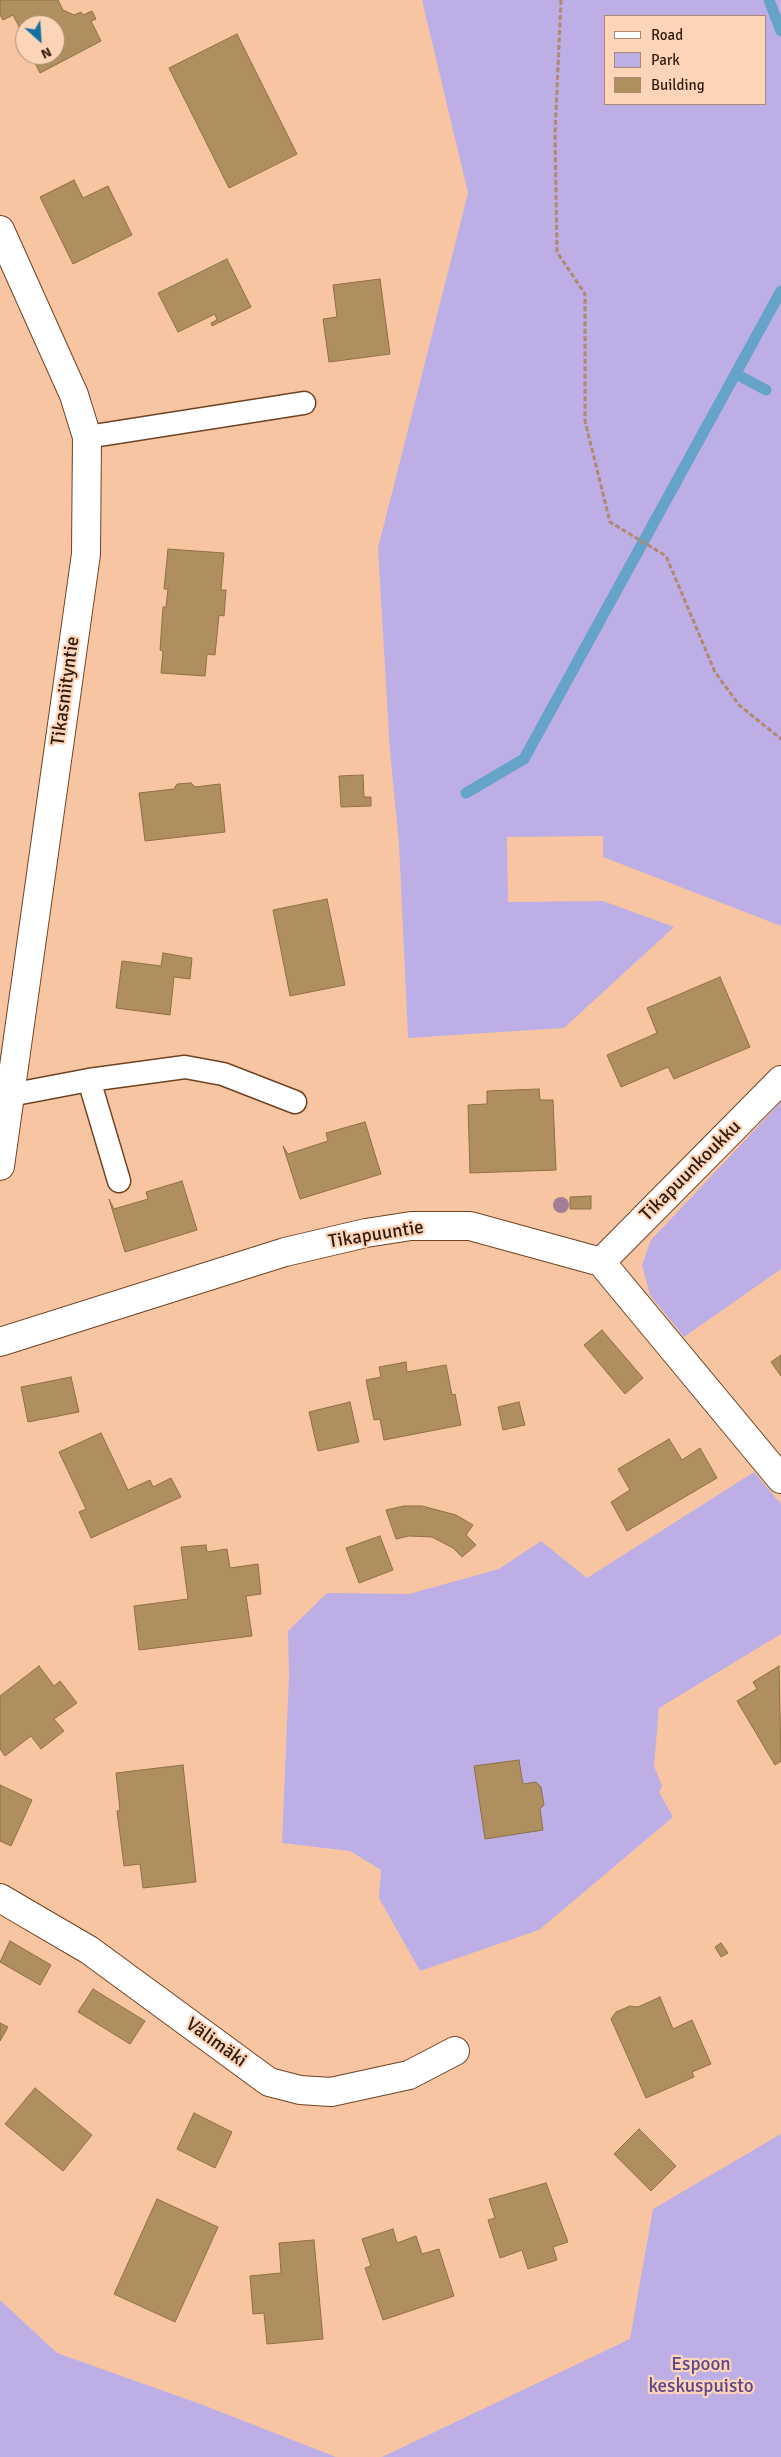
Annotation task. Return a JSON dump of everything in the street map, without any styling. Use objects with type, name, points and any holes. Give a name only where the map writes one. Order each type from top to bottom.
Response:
[{"type":"street","name":"Tikasniityntie","points":[[0,230],[74,395],[87,437],[86,554],[0,1160]]},
{"type":"street","name":"Tikapuunkoukku","points":[[601,1262],[781,1080]]},
{"type":"street","name":"Tikapuuntie","points":[[0,1342],[183,1282],[285,1252],[366,1233],[411,1226],[470,1226],[601,1262]]},
{"type":"street","points":[[601,1262],[781,1479]]},
{"type":"street","name":"Välimäki","points":[[0,1898],[88,1950],[269,2082],[300,2090],[330,2092],[410,2075],[455,2051]]},
{"type":"lane","points":[[87,437],[304,403]]},
{"type":"lane","points":[[10,1095],[89,1080],[185,1067],[223,1074],[295,1102]]},
{"type":"lane","points":[[89,1080],[118,1181]]},
{"type":"path","points":[[561,0],[555,133],[558,252],[585,294],[585,421],[610,522],[666,556],[715,672],[739,705],[781,739]]},
{"type":"green space","points":[[422,0],[781,0],[781,926],[603,857],[603,836],[507,837],[508,902],[603,901],[674,927],[564,1028],[408,1038],[399,843],[390,752],[378,548],[468,193]]},
{"type":"green space","points":[[781,1102],[781,1269],[684,1337],[650,1295],[642,1265],[651,1240]]},
{"type":"green space","points":[[754,1472],[781,1504],[781,1634],[659,1708],[654,1766],[662,1786],[659,1792],[673,1817],[539,1930],[420,1971],[379,1898],[381,1870],[350,1851],[282,1843],[289,1674],[288,1631],[327,1593],[409,1594],[499,1569],[541,1541],[587,1578]]},
{"type":"green space","name":"Espoon keskuspuisto","points":[[781,2134],[781,2457],[382,2457],[630,2339],[653,2209]]},
{"type":"green space","points":[[0,2300],[57,2353],[203,2405],[336,2457],[0,2457]]},
{"type":"building","points":[[0,0],[58,0],[63,10],[74,15],[81,12],[83,15],[92,11],[96,19],[91,21],[101,41],[65,60],[65,15],[15,15],[15,19],[13,15],[3,20],[0,15]]},
{"type":"building","points":[[237,34],[297,154],[229,188],[169,68]]},
{"type":"building","points":[[36,65],[55,65],[40,73]]},
{"type":"building","points":[[74,180],[83,198],[108,186],[132,235],[73,264],[40,197]]},
{"type":"building","points":[[227,259],[251,307],[212,326],[211,323],[217,320],[215,314],[178,332],[158,293]]},
{"type":"building","points":[[380,279],[390,354],[329,362],[323,319],[337,317],[333,285]]},
{"type":"building","points":[[168,549],[224,553],[221,590],[226,590],[224,616],[219,615],[215,655],[207,654],[205,676],[161,673],[163,651],[160,650],[163,607],[166,607],[168,589],[164,589]]},
{"type":"building","points":[[363,775],[364,797],[371,797],[371,806],[341,807],[339,776]]},
{"type":"building","points":[[191,783],[195,787],[220,784],[225,832],[145,841],[139,793],[174,789],[177,784]]},
{"type":"building","points":[[327,899],[345,985],[290,996],[273,910]]},
{"type":"building","points":[[163,953],[192,958],[190,979],[174,977],[170,1015],[116,1008],[122,961],[161,966]]},
{"type":"building","points":[[720,977],[750,1047],[674,1079],[668,1067],[621,1087],[607,1055],[657,1033],[647,1008]]},
{"type":"building","points":[[539,1089],[540,1100],[553,1100],[556,1170],[470,1173],[468,1105],[487,1104],[487,1091]]},
{"type":"building","points":[[365,1122],[381,1174],[300,1199],[283,1146],[288,1154],[328,1141],[326,1133]]},
{"type":"building","points":[[182,1181],[197,1230],[125,1252],[109,1199],[114,1209],[148,1199],[146,1192]]},
{"type":"building","points":[[591,1196],[591,1209],[570,1209],[570,1197]]},
{"type":"building","points":[[602,1330],[643,1378],[625,1394],[584,1345]]},
{"type":"building","points":[[781,1355],[781,1376],[771,1362]]},
{"type":"building","points":[[406,1362],[407,1372],[446,1365],[452,1395],[455,1394],[461,1425],[384,1440],[380,1419],[374,1420],[366,1380],[381,1377],[379,1367]]},
{"type":"building","points":[[71,1377],[79,1412],[28,1422],[21,1387]]},
{"type":"building","points":[[350,1402],[359,1442],[318,1451],[309,1412]]},
{"type":"building","points":[[519,1402],[525,1425],[503,1430],[498,1407]]},
{"type":"building","points":[[101,1433],[128,1490],[150,1480],[153,1487],[171,1478],[181,1497],[91,1538],[79,1512],[86,1509],[59,1452]]},
{"type":"building","points":[[669,1439],[682,1460],[700,1448],[717,1478],[627,1531],[611,1502],[630,1490],[618,1469]]},
{"type":"building","points":[[404,1506],[422,1506],[456,1515],[473,1525],[466,1535],[476,1545],[462,1557],[453,1548],[432,1537],[409,1536],[396,1539],[386,1510]]},
{"type":"building","points":[[380,1536],[393,1570],[359,1583],[346,1548]]},
{"type":"building","points":[[206,1545],[207,1552],[227,1549],[230,1568],[258,1564],[261,1594],[246,1596],[252,1636],[139,1650],[134,1606],[188,1599],[181,1547]]},
{"type":"building","points":[[39,1666],[54,1686],[60,1681],[77,1703],[54,1719],[64,1731],[41,1749],[31,1736],[5,1756],[0,1749],[0,1696]]},
{"type":"building","points":[[779,1666],[781,1761],[775,1765],[737,1701],[757,1689],[753,1682]]},
{"type":"building","points":[[519,1760],[523,1784],[536,1782],[541,1787],[544,1805],[540,1809],[543,1830],[485,1839],[474,1766]]},
{"type":"building","points":[[183,1765],[196,1882],[143,1888],[140,1864],[124,1866],[117,1811],[120,1810],[116,1773]]},
{"type":"building","points":[[0,1785],[32,1800],[11,1846],[0,1841]]},
{"type":"building","points":[[10,1941],[51,1965],[40,1985],[0,1962]]},
{"type":"building","points":[[721,1943],[728,1953],[721,1957],[715,1947]]},
{"type":"building","points":[[93,1989],[145,2021],[130,2044],[78,2012]]},
{"type":"building","points":[[660,1997],[673,2029],[692,2020],[711,2064],[692,2072],[694,2077],[646,2098],[611,2019],[616,2012],[630,2006],[638,2007]]},
{"type":"building","points":[[0,2023],[8,2027],[0,2041]]},
{"type":"building","points":[[35,2088],[92,2135],[63,2171],[5,2124]]},
{"type":"building","points":[[194,2113],[232,2132],[215,2168],[177,2149]]},
{"type":"building","points":[[639,2129],[676,2166],[651,2191],[614,2154]]},
{"type":"building","points":[[546,2183],[568,2242],[553,2247],[557,2260],[528,2269],[522,2250],[500,2258],[488,2220],[495,2218],[489,2199]]},
{"type":"building","points":[[157,2199],[218,2227],[175,2322],[114,2294]]},
{"type":"building","points":[[393,2229],[397,2243],[416,2236],[422,2254],[439,2249],[454,2296],[383,2320],[365,2268],[371,2266],[362,2239]]},
{"type":"building","points":[[314,2240],[323,2339],[267,2344],[264,2313],[253,2314],[250,2276],[281,2273],[279,2243]]},
{"type":"waterway","points":[[769,0],[781,31]]},
{"type":"waterway","points":[[466,793],[524,759],[781,291]]},
{"type":"waterway","points":[[736,374],[766,390]]}]
